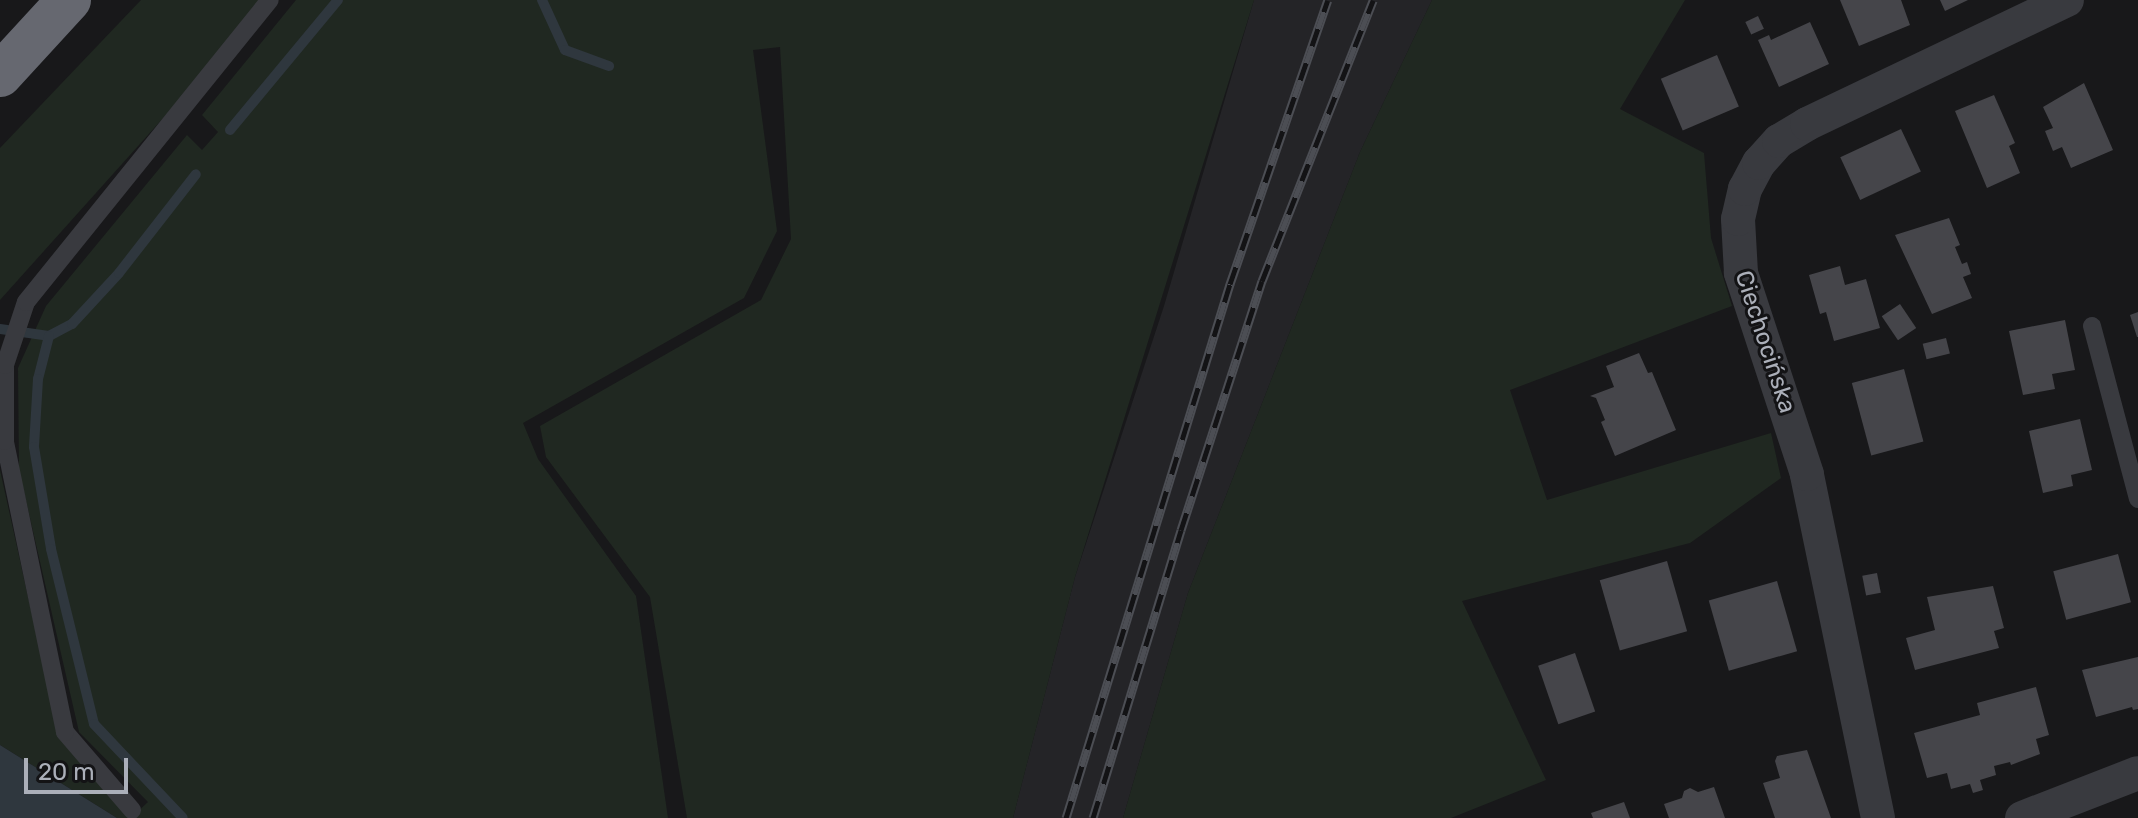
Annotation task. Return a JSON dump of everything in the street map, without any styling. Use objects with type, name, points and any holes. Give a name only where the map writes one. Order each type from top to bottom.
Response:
[{"type":"highway","points":[[0,75],[69,0]]},
{"type":"street","name":"Ciechocińska","points":[[1878,818],[1807,474],[1741,273],[1738,219],[1752,176],[1779,141],[2045,5]]},
{"type":"street","points":[[2022,818],[2138,773]]},
{"type":"lane","points":[[132,810],[65,732],[5,441],[5,365],[24,309],[270,0]]},
{"type":"lane","points":[[2092,326],[2138,499]]},
{"type":"shaded area","points":[[141,0],[269,0],[0,300],[0,148]]},
{"type":"shaded area","points":[[296,0],[1254,0],[1075,577],[1013,818],[687,818],[650,597],[546,457],[540,426],[761,300],[791,239],[780,47],[753,50],[777,231],[744,298],[523,423],[538,459],[636,596],[668,818],[117,818],[0,745],[0,470],[59,737],[133,816],[148,802],[79,732],[19,470],[18,368],[46,306],[187,135],[202,150],[218,132],[202,115]]},
{"type":"shaded area","points":[[1254,0],[1432,0],[1360,152],[1188,593],[1123,818],[1013,818],[1075,577],[1164,306]]},
{"type":"shaded area","points":[[1432,0],[1685,0],[1620,109],[1704,153],[1711,238],[1732,306],[1510,390],[1547,500],[1771,433],[1781,478],[1690,543],[1462,601],[1546,780],[1451,818],[1123,818],[1188,593],[1360,152]]},
{"type":"shaded area","points":[[0,745],[117,818],[0,818]]},
{"type":"building","points":[[1840,0],[1901,0],[1910,25],[1859,46]]},
{"type":"building","points":[[1940,0],[1968,0],[1945,11]]},
{"type":"building","points":[[1758,16],[1764,29],[1751,35],[1745,22]]},
{"type":"building","points":[[1810,22],[1829,64],[1779,87],[1758,40],[1769,35],[1771,40]]},
{"type":"building","points":[[1717,55],[1739,107],[1683,130],[1661,79]]},
{"type":"building","points":[[2084,83],[2113,150],[2071,168],[2062,147],[2053,151],[2045,131],[2053,128],[2043,107]]},
{"type":"building","points":[[1994,95],[2015,143],[2009,146],[2020,173],[1987,188],[1955,111]]},
{"type":"building","points":[[1901,129],[1921,172],[1860,200],[1840,157]]},
{"type":"building","points":[[1949,218],[1960,245],[1955,247],[1962,264],[1967,262],[1971,274],[1963,277],[1972,298],[1932,314],[1895,235]]},
{"type":"building","points":[[1840,266],[1845,285],[1866,279],[1880,328],[1834,341],[1826,312],[1820,314],[1809,275]]},
{"type":"building","points":[[1900,304],[1916,328],[1898,340],[1882,316]]},
{"type":"building","points":[[2138,312],[2138,337],[2137,337],[2130,315]]},
{"type":"building","points":[[2065,320],[2075,370],[2052,374],[2055,389],[2023,395],[2009,331]]},
{"type":"building","points":[[1946,338],[1950,354],[1927,359],[1923,344]]},
{"type":"building","points":[[1639,353],[1648,373],[1652,372],[1676,430],[1615,456],[1601,422],[1605,420],[1596,398],[1590,396],[1614,387],[1606,366]]},
{"type":"building","points":[[1904,369],[1923,441],[1871,455],[1852,383]]},
{"type":"building","points":[[2080,419],[2092,470],[2071,475],[2073,486],[2043,493],[2029,431]]},
{"type":"building","points":[[2118,554],[2131,602],[2066,620],[2053,571]]},
{"type":"building","points":[[1667,561],[1687,631],[1620,650],[1600,580]]},
{"type":"building","points":[[1877,573],[1881,593],[1866,595],[1862,576]]},
{"type":"building","points":[[1777,581],[1797,651],[1729,671],[1709,601]]},
{"type":"building","points":[[1993,586],[2004,628],[1994,631],[1999,648],[1915,670],[1906,638],[1935,630],[1927,597]]},
{"type":"building","points":[[1575,653],[1595,712],[1558,724],[1538,666]]},
{"type":"building","points":[[2138,657],[2138,709],[2133,710],[2132,707],[2096,717],[2082,670]]},
{"type":"building","points":[[2036,687],[2049,735],[2036,739],[2040,754],[2011,765],[2010,762],[1994,766],[1996,775],[1980,780],[1983,790],[1973,793],[1970,784],[1951,789],[1947,773],[1927,778],[1914,733],[1980,715],[1977,703]]},
{"type":"building","points":[[1807,750],[1831,818],[1775,818],[1763,783],[1780,778],[1775,761],[1777,756]]},
{"type":"building","points":[[1714,787],[1725,818],[1669,818],[1664,804],[1682,798],[1684,791],[1690,788],[1698,792]]},
{"type":"building","points":[[1624,802],[1630,818],[1593,818],[1591,813]]},
{"type":"waterway","points":[[230,130],[338,0]]},
{"type":"waterway","points":[[542,0],[565,50],[609,66]]},
{"type":"waterway","points":[[0,329],[49,336],[72,324],[119,273],[196,174]]},
{"type":"waterway","points":[[49,336],[38,379],[34,447],[51,549],[94,724],[183,818]]},
{"type":"railway","points":[[1066,818],[1230,284],[1328,0]]},
{"type":"railway","points":[[1093,818],[1181,530],[1262,281],[1373,0]]}]
